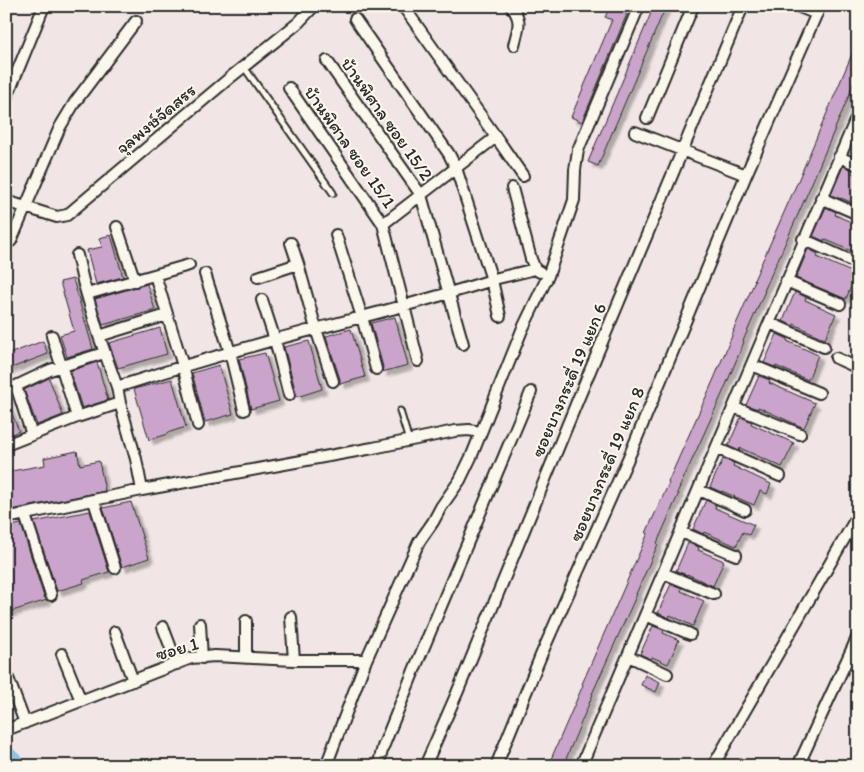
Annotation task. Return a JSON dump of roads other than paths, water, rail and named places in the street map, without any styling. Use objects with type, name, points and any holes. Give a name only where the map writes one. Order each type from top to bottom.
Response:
[{"type":"street","points":[[6,99],[44,6]]},
{"type":"street","name":"จุลพงษ์จัดสรร","points":[[6,202],[57,217],[66,215],[298,23],[314,6]]},
{"type":"street","points":[[403,6],[523,176]]},
{"type":"street","points":[[512,6],[519,20],[514,45]]},
{"type":"street","points":[[326,766],[366,660],[419,542],[460,480],[472,455],[522,330],[548,276],[574,200],[578,150],[638,9],[626,6]]},
{"type":"street","points":[[646,118],[693,6]]},
{"type":"street","name":"ซอยบางกระดี่ 19 แยก 6","points":[[425,766],[461,684],[743,6]]},
{"type":"street","points":[[635,132],[746,174],[818,10],[797,6]]},
{"type":"street","points":[[355,20],[449,154],[456,168],[495,279],[500,316]]},
{"type":"street","points":[[11,241],[60,127],[75,102],[136,21]]},
{"type":"street","name":"บ้านพิศาล ซอย 15/2","points":[[328,61],[421,195],[463,344]]},
{"type":"street","name":"บ้านพิศาล ซอย 15/1","points":[[289,88],[383,224],[418,361]]},
{"type":"street","points":[[581,766],[770,323],[821,198],[858,115]]},
{"type":"street","points":[[383,224],[496,137]]},
{"type":"street","points":[[839,157],[858,165]]},
{"type":"street","name":"ซอยบางกระดี่ 19 แยก 8","points":[[496,766],[542,653],[631,452],[746,174]]},
{"type":"street","points":[[512,188],[531,259],[536,269],[548,276]]},
{"type":"street","points":[[821,198],[858,214]]},
{"type":"street","points":[[117,226],[135,281]]},
{"type":"street","points":[[336,235],[376,369]]},
{"type":"street","points":[[804,239],[858,264]]},
{"type":"street","points":[[291,244],[333,382]]},
{"type":"street","points":[[77,255],[104,353],[117,387],[134,448],[142,490]]},
{"type":"street","points":[[258,277],[298,264]]},
{"type":"street","points":[[87,294],[189,265]]},
{"type":"street","points":[[117,387],[230,352],[536,269]]},
{"type":"street","points":[[205,274],[230,352],[244,410]]},
{"type":"street","points":[[156,275],[198,425]]},
{"type":"street","points":[[786,281],[840,304]]},
{"type":"street","points":[[262,300],[275,340],[289,395]]},
{"type":"street","points":[[99,336],[168,315]]},
{"type":"street","points":[[770,323],[824,347]]},
{"type":"street","points":[[52,336],[77,417]]},
{"type":"street","points":[[32,435],[11,387],[50,370],[104,353]]},
{"type":"street","points":[[836,358],[858,368]]},
{"type":"street","points":[[752,365],[819,393]]},
{"type":"street","points":[[378,766],[383,747],[415,668],[531,392]]},
{"type":"street","points":[[6,445],[77,417],[120,403]]},
{"type":"street","points":[[734,407],[800,434]]},
{"type":"street","points":[[6,518],[142,490],[455,431],[469,430],[480,432]]},
{"type":"street","points":[[716,448],[780,476]]},
{"type":"street","points":[[699,490],[745,510]]},
{"type":"street","points":[[94,501],[115,568]]},
{"type":"street","points":[[25,515],[51,595]]},
{"type":"street","points":[[713,766],[858,515]]},
{"type":"street","points":[[681,532],[736,556]]},
{"type":"street","points":[[663,573],[714,594]]},
{"type":"street","points":[[645,615],[690,634]]},
{"type":"street","points":[[291,617],[294,660]]},
{"type":"street","points":[[246,621],[246,658]]},
{"type":"street","points":[[200,624],[202,658]]},
{"type":"street","points":[[163,627],[177,664]]},
{"type":"street","points":[[115,632],[133,681]]},
{"type":"street","points":[[798,766],[858,636]]},
{"type":"street","points":[[62,654],[81,701]]},
{"type":"street","name":"ซอย 1","points":[[6,730],[191,658],[215,656],[294,660],[366,660]]},
{"type":"street","points":[[628,656],[667,674]]},
{"type":"street","points":[[8,678],[25,723]]},
{"type":"lane","points":[[244,67],[333,193]]},
{"type":"lane","points":[[400,411],[408,441]]},
{"type":"waterway","points":[[6,753],[20,766]]}]
